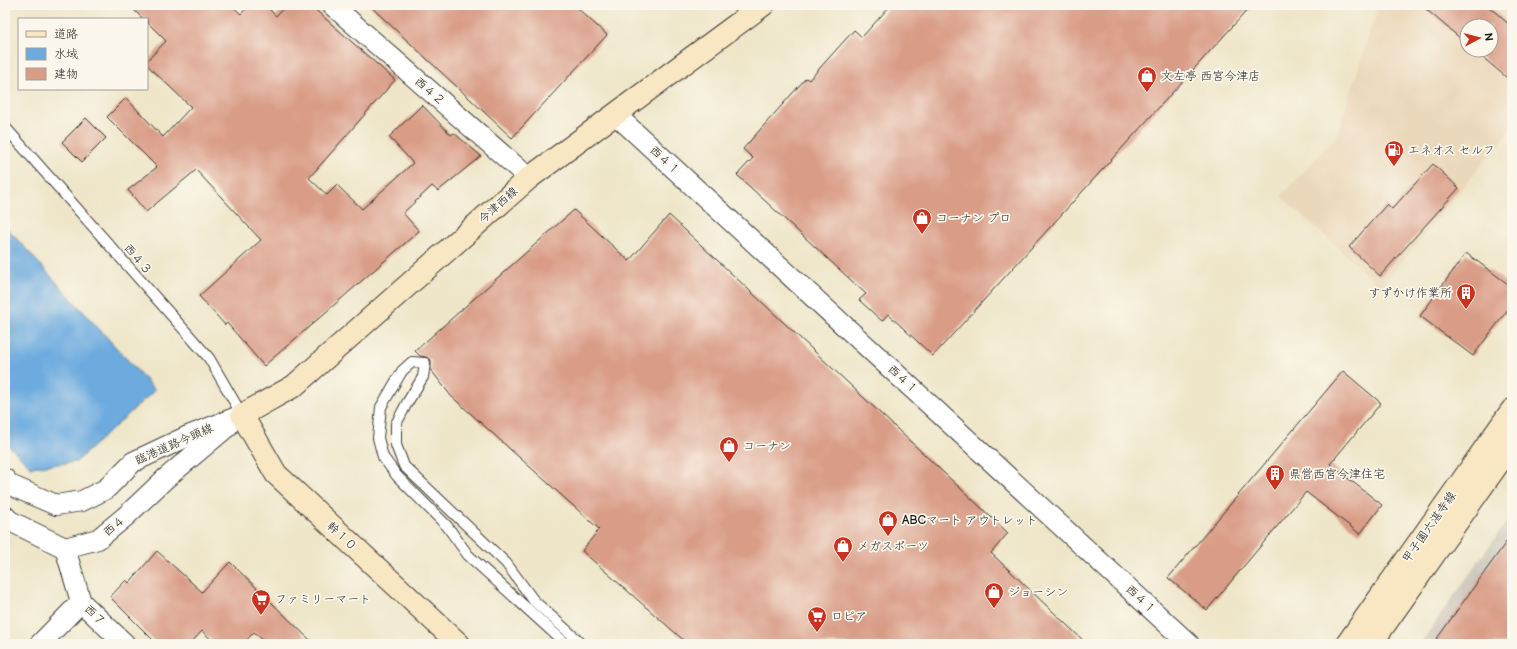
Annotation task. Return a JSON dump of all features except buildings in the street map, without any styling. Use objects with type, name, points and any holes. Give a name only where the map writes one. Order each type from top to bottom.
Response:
[{"type":"street","name":"西４２","points":[[332,5],[529,178]]},
{"type":"street","name":"今津西線","points":[[242,415],[294,386],[529,178],[763,5]]},
{"type":"street","name":"西４１","points":[[616,115],[1189,644]]},
{"type":"street","name":"甲子園六湛寺線","points":[[1347,644],[1512,410]]},
{"type":"street","name":"臨港道路今頭線","points":[[5,479],[10,485],[56,505],[82,501],[106,489],[133,462],[188,436],[242,415]]},
{"type":"street","name":"西４","points":[[66,548],[98,539],[126,516],[165,479],[242,415]]},
{"type":"street","name":"幹１０","points":[[242,415],[276,474],[458,644]]},
{"type":"street","name":"甲子園六湛寺線","points":[[1370,644],[1512,444]]},
{"type":"street","points":[[5,516],[10,521],[66,548],[81,602],[40,644]]},
{"type":"street","name":"西７","points":[[81,602],[125,644]]},
{"type":"lane","name":"西４３","points":[[5,127],[209,358],[242,415]]},
{"type":"lane","points":[[566,644],[468,555],[448,526],[397,476],[383,457],[378,438],[381,407],[402,371],[412,362],[425,363],[423,377],[396,424],[396,445],[404,466],[506,563],[534,601],[582,644]]},
{"type":"shaded area","name":"エネオス セルフ","points":[[1379,5],[1512,5],[1512,128],[1381,287],[1281,196],[1336,137]]},
{"type":"shaded area","points":[[1512,514],[1512,644],[1420,644]]},
{"type":"water","points":[[5,226],[155,390],[76,462],[31,467],[5,442]]},
{"type":"place","name":"文左亭 西宮今津店","points":[[1147,93]]},
{"type":"place","name":"エネオス セルフ","points":[[1394,167]]},
{"type":"place","name":"コーナン プロ","points":[[922,235]]},
{"type":"place","name":"すずかけ作業所","points":[[1466,310]]},
{"type":"place","name":"コーナン","points":[[729,463]]},
{"type":"place","name":"県営西宮今津住宅","points":[[1275,491]]},
{"type":"place","name":"ABCマート アウトレット","points":[[888,537]]},
{"type":"place","name":"メガスポーツ","points":[[843,563]]},
{"type":"place","name":"ジョーシン","points":[[994,609]]},
{"type":"place","name":"ファミリーマート","points":[[261,616]]},
{"type":"place","name":"ロピア","points":[[817,633]]}]
